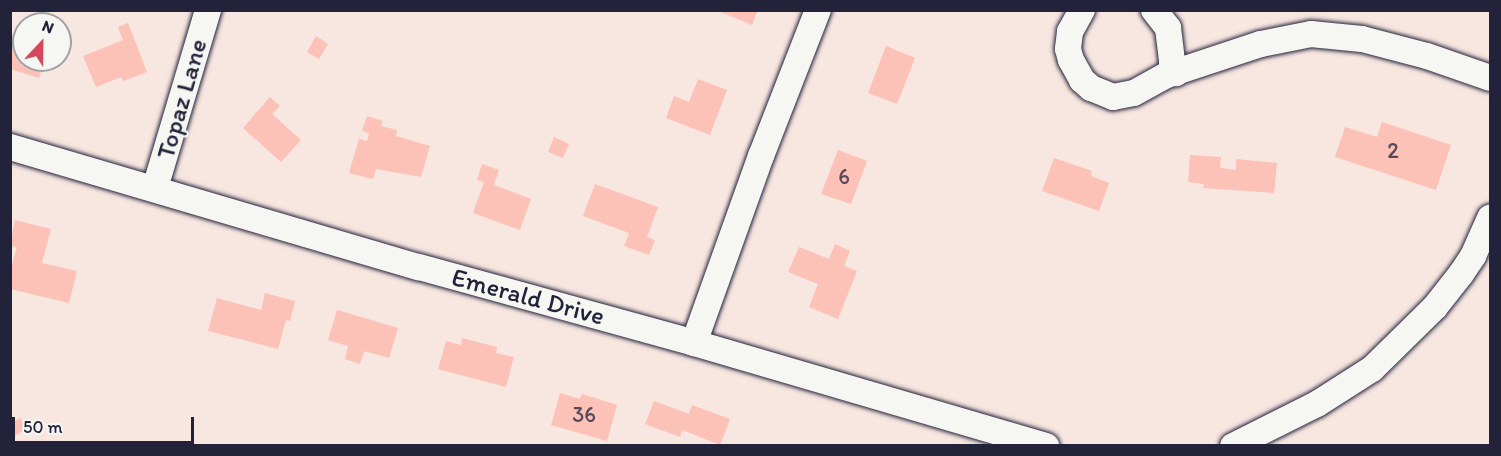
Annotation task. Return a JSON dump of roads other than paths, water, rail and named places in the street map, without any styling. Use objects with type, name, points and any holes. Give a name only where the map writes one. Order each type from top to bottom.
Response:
[{"type":"street","name":"Topaz Lane","points":[[155,188],[208,10]]},
{"type":"street","points":[[694,343],[760,156],[818,10]]},
{"type":"street","points":[[1082,10],[1070,32],[1068,49],[1076,71],[1091,88],[1102,94],[1123,96],[1176,73],[1279,39],[1328,34],[1389,45],[1491,78]]},
{"type":"street","points":[[1154,10],[1168,28],[1172,63],[1176,73]]},
{"type":"street","name":"Emerald Drive","points":[[10,147],[419,267],[694,343],[1046,446]]},
{"type":"street","points":[[1233,446],[1317,404],[1380,363],[1435,307],[1461,274],[1473,256],[1491,218]]}]
